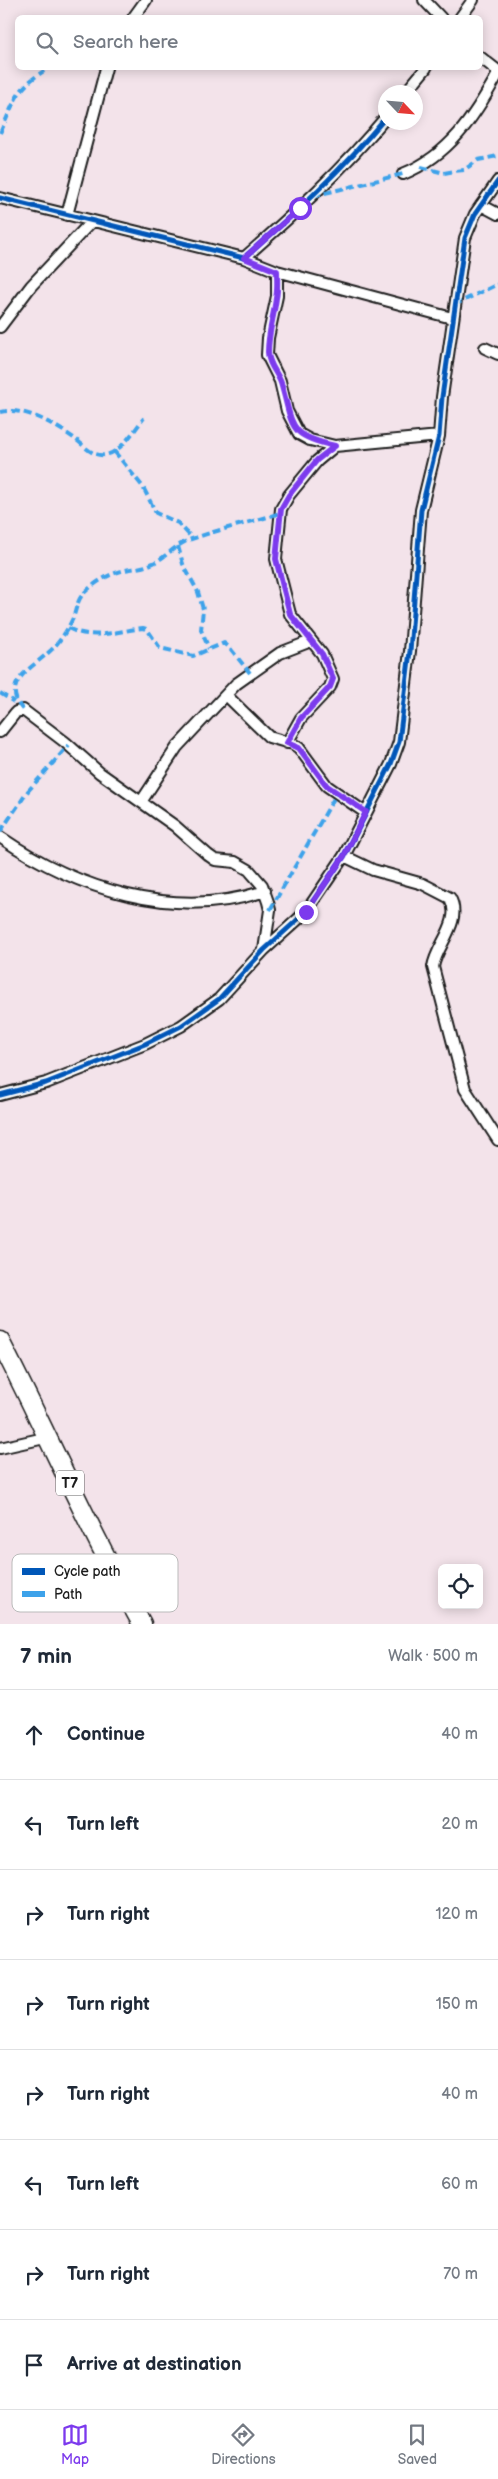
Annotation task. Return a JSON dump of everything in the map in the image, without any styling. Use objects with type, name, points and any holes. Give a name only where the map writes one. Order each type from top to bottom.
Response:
[{"type":"highway","name":"T7","points":[[0,1341],[49,1437],[104,1554]]},
{"type":"highway","name":"T7","points":[[136,1612],[142,1624]]},
{"type":"street","points":[[135,15],[146,0]]},
{"type":"street","points":[[424,0],[438,15]]},
{"type":"street","points":[[462,15],[473,0]]},
{"type":"street","points":[[483,59],[498,70]]},
{"type":"street","points":[[67,215],[105,70]]},
{"type":"street","points":[[412,85],[424,70]]},
{"type":"street","points":[[403,174],[421,167],[444,150],[456,138],[480,106],[498,74]]},
{"type":"street","points":[[244,258],[300,208],[346,163],[378,126]]},
{"type":"street","points":[[0,1095],[46,1083],[145,1044],[181,1026],[219,999],[264,950],[287,931],[316,901],[344,856],[391,764],[399,742],[410,651],[421,510],[439,436],[452,318],[465,238],[474,214],[498,181]]},
{"type":"street","points":[[0,198],[244,258],[277,271],[452,318]]},
{"type":"street","points":[[481,206],[498,214]]},
{"type":"street","points":[[0,328],[32,286],[92,221]]},
{"type":"street","points":[[277,271],[277,296],[268,338],[268,355],[280,381],[287,411],[299,434],[310,440],[335,446],[439,436]]},
{"type":"street","points":[[486,348],[498,354]]},
{"type":"street","points":[[287,743],[301,718],[332,682],[322,654],[290,614],[282,589],[276,559],[280,513],[289,495],[317,460],[335,446]]},
{"type":"street","points":[[141,802],[177,747],[226,694],[243,679],[280,653],[311,641]]},
{"type":"street","points":[[226,694],[269,737],[299,748],[327,786],[366,812]]},
{"type":"street","points":[[0,732],[16,712],[23,710],[65,742],[100,773],[175,826],[215,860],[235,862],[249,870],[262,885],[270,910],[264,950]]},
{"type":"street","points":[[0,837],[21,852],[73,877],[118,894],[156,901],[196,903],[228,902],[265,891]]},
{"type":"street","points":[[344,856],[373,870],[422,884],[447,896],[452,902],[451,927],[434,959],[433,967],[465,1089],[498,1140]]},
{"type":"street","points":[[0,1448],[49,1437]]},
{"type":"marked path","points":[[0,133],[16,98],[27,84],[44,71]]},
{"type":"marked path","points":[[421,167],[444,173],[464,170],[478,160],[498,156]]},
{"type":"marked path","points":[[313,196],[403,174]]},
{"type":"marked path","points":[[454,305],[498,284]]},
{"type":"marked path","points":[[0,412],[19,412],[39,418],[67,434],[92,452],[100,455],[117,450],[144,418]]},
{"type":"marked path","points":[[114,451],[143,487],[156,513],[178,523],[193,539]]},
{"type":"marked path","points":[[23,710],[17,700],[16,684],[59,641],[71,623],[81,597],[92,586],[113,574],[156,562],[189,540],[280,513]]},
{"type":"marked path","points":[[178,546],[183,564],[198,592],[203,609],[201,630],[209,649]]},
{"type":"marked path","points":[[68,628],[77,632],[96,635],[143,628],[147,629],[160,648],[193,656],[224,643],[250,673]]},
{"type":"marked path","points":[[0,693],[14,702]]},
{"type":"marked path","points":[[0,832],[28,791],[69,745]]},
{"type":"marked path","points":[[270,910],[337,793]]},
{"type":"cycle path","points":[[0,198],[244,258],[318,190],[378,126]]},
{"type":"cycle path","points":[[0,1095],[46,1083],[145,1044],[181,1026],[219,999],[264,950],[306,912],[344,856],[391,764],[399,742],[410,651],[421,510],[439,436],[442,397],[465,238],[475,214],[498,181]]},
{"type":"route","points":[[300,208],[244,258],[277,271],[277,296],[268,338],[268,355],[272,368],[280,381],[287,411],[293,425],[299,434],[310,440],[335,446],[317,460],[289,495],[280,513],[276,559],[282,589],[290,614],[322,654],[333,679],[330,687],[310,706],[301,718],[287,743],[299,748],[327,786],[366,812],[344,856],[316,901],[306,912]]}]
